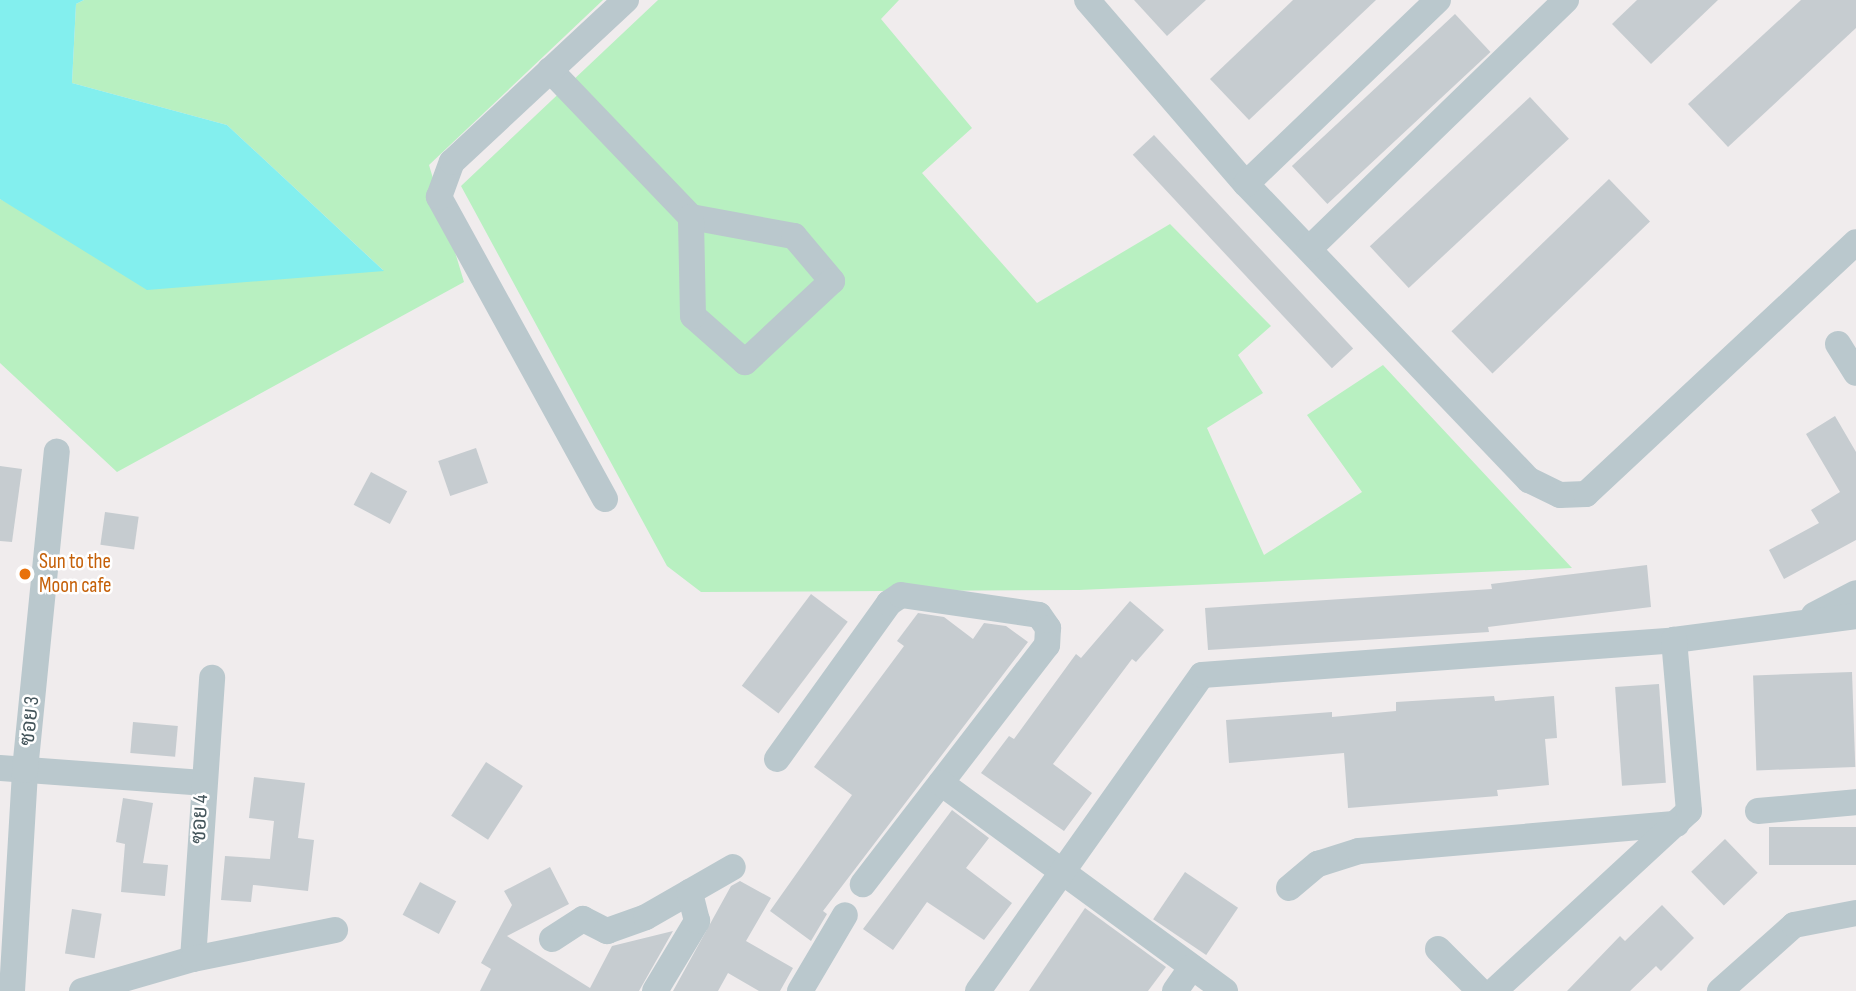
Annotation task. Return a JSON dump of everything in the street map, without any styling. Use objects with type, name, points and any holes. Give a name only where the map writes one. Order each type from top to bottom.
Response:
[{"type":"street","points":[[605,499],[439,197],[452,162],[626,0]]},
{"type":"street","points":[[1087,0],[1246,184],[1529,480],[1560,495],[1586,494],[1856,243]]},
{"type":"street","points":[[1246,184],[1438,0]]},
{"type":"street","points":[[1309,249],[1566,0]]},
{"type":"street","points":[[550,70],[691,217],[794,236],[832,281],[745,362],[693,316],[691,217]]},
{"type":"street","points":[[1838,344],[1856,373]]},
{"type":"street","name":"ซอย 3","points":[[12,991],[12,769],[57,452]]},
{"type":"street","points":[[1799,623],[1856,593]]},
{"type":"street","points":[[777,759],[889,603],[901,594],[1039,615],[1048,628],[1047,645],[863,884]]},
{"type":"street","points":[[978,991],[1202,676],[1674,640],[1856,615]]},
{"type":"street","points":[[1494,991],[1689,811],[1674,640]]},
{"type":"street","name":"ซอย 4","points":[[193,959],[202,783],[212,678]]},
{"type":"street","points":[[12,769],[202,783]]},
{"type":"street","points":[[941,783],[1063,875],[1225,991]]},
{"type":"street","points":[[1758,811],[1856,802]]},
{"type":"street","points":[[1289,888],[1318,864],[1359,851],[1677,824]]},
{"type":"street","points":[[552,939],[583,919],[607,931],[690,892],[733,867]]},
{"type":"street","points":[[655,991],[696,921],[690,892]]},
{"type":"street","points":[[1720,991],[1794,925],[1856,913]]},
{"type":"street","points":[[800,991],[845,915]]},
{"type":"street","points":[[89,990],[193,959],[335,930]]},
{"type":"street","points":[[1438,948],[1480,991]]},
{"type":"street","points":[[1175,991],[1192,967]]},
{"type":"green space","points":[[84,0],[603,0],[429,165],[464,282],[117,472],[0,363],[0,199],[27,212],[383,270],[227,125],[72,83],[76,4]]},
{"type":"green space","points":[[658,0],[899,0],[881,19],[972,128],[922,173],[1037,303],[1170,224],[1271,326],[1238,355],[1263,393],[1207,428],[1264,555],[1362,492],[1307,415],[1383,365],[1572,568],[1079,590],[701,592],[667,566],[461,186]]},
{"type":"water","points":[[0,0],[84,0],[76,4],[72,83],[227,125],[384,271],[147,290],[0,199]]},
{"type":"building","points":[[1134,0],[1206,0],[1167,36]]},
{"type":"building","points":[[1293,0],[1376,0],[1249,120],[1210,79]]},
{"type":"building","points":[[1637,0],[1718,0],[1651,64],[1612,24]]},
{"type":"building","points":[[1801,0],[1856,0],[1856,28],[1728,147],[1688,104]]},
{"type":"building","points":[[1455,14],[1490,52],[1327,204],[1292,166]]},
{"type":"building","points":[[1530,97],[1569,139],[1409,288],[1370,246]]},
{"type":"building","points":[[1154,135],[1353,349],[1332,368],[1133,155]]},
{"type":"building","points":[[1609,179],[1650,221],[1492,374],[1451,331]]},
{"type":"building","points":[[1835,416],[1856,452],[1856,540],[1784,579],[1769,550],[1819,523],[1811,510],[1840,492],[1806,434]]},
{"type":"building","points":[[476,448],[488,483],[450,496],[438,461]]},
{"type":"building","points":[[0,466],[22,469],[12,542],[0,541]]},
{"type":"building","points":[[371,472],[407,491],[390,524],[354,505]]},
{"type":"building","points":[[105,512],[139,517],[134,549],[100,545]]},
{"type":"building","points":[[1647,565],[1651,607],[1488,627],[1489,632],[1208,650],[1205,608],[1492,589],[1491,584]]},
{"type":"building","points":[[811,594],[848,622],[779,714],[742,686]]},
{"type":"building","points":[[1130,601],[1164,630],[1136,662],[1132,659],[1053,764],[1092,793],[1064,831],[981,773],[1009,736],[1014,739],[1076,654],[1081,658]]},
{"type":"building","points":[[918,613],[944,617],[973,639],[984,623],[1006,626],[1028,642],[823,911],[827,914],[811,941],[770,911],[852,795],[814,767],[904,646],[897,641]]},
{"type":"building","points":[[1852,672],[1855,767],[1756,770],[1753,675]]},
{"type":"building","points":[[1659,684],[1666,783],[1622,786],[1615,687]]},
{"type":"building","points":[[1494,696],[1495,701],[1554,696],[1557,738],[1545,739],[1549,785],[1497,790],[1498,796],[1348,808],[1344,753],[1229,763],[1226,720],[1332,712],[1332,717],[1396,711],[1396,702]]},
{"type":"building","points":[[133,722],[178,726],[175,757],[130,753]]},
{"type":"building","points":[[486,762],[523,786],[488,840],[451,816]]},
{"type":"building","points":[[254,777],[305,783],[298,838],[314,840],[308,891],[253,885],[251,902],[221,900],[225,856],[270,859],[274,821],[249,818]]},
{"type":"building","points":[[123,798],[153,803],[143,863],[168,865],[165,896],[121,892],[125,844],[116,842]]},
{"type":"building","points":[[952,810],[989,838],[966,868],[1012,903],[984,940],[927,902],[893,950],[863,929]]},
{"type":"building","points":[[1769,827],[1856,827],[1856,865],[1769,865]]},
{"type":"building","points":[[1725,839],[1758,873],[1724,905],[1691,872]]},
{"type":"building","points":[[550,867],[569,904],[507,936],[590,988],[612,946],[673,931],[639,991],[480,991],[491,969],[481,963],[512,905],[504,891]]},
{"type":"building","points":[[1185,872],[1238,908],[1206,955],[1153,919]]},
{"type":"building","points":[[740,881],[771,898],[746,941],[793,968],[780,991],[759,991],[728,973],[718,991],[673,991],[731,886]]},
{"type":"building","points":[[420,882],[456,901],[439,934],[403,915]]},
{"type":"building","points":[[1662,905],[1694,938],[1661,971],[1656,966],[1630,991],[1567,991],[1620,936],[1625,941]]},
{"type":"building","points":[[1085,908],[1166,967],[1148,991],[1029,991]]},
{"type":"building","points":[[72,909],[102,914],[95,958],[65,953]]},
{"type":"place","name":"Sun to the Moon cafe","points":[[25,574]]}]
